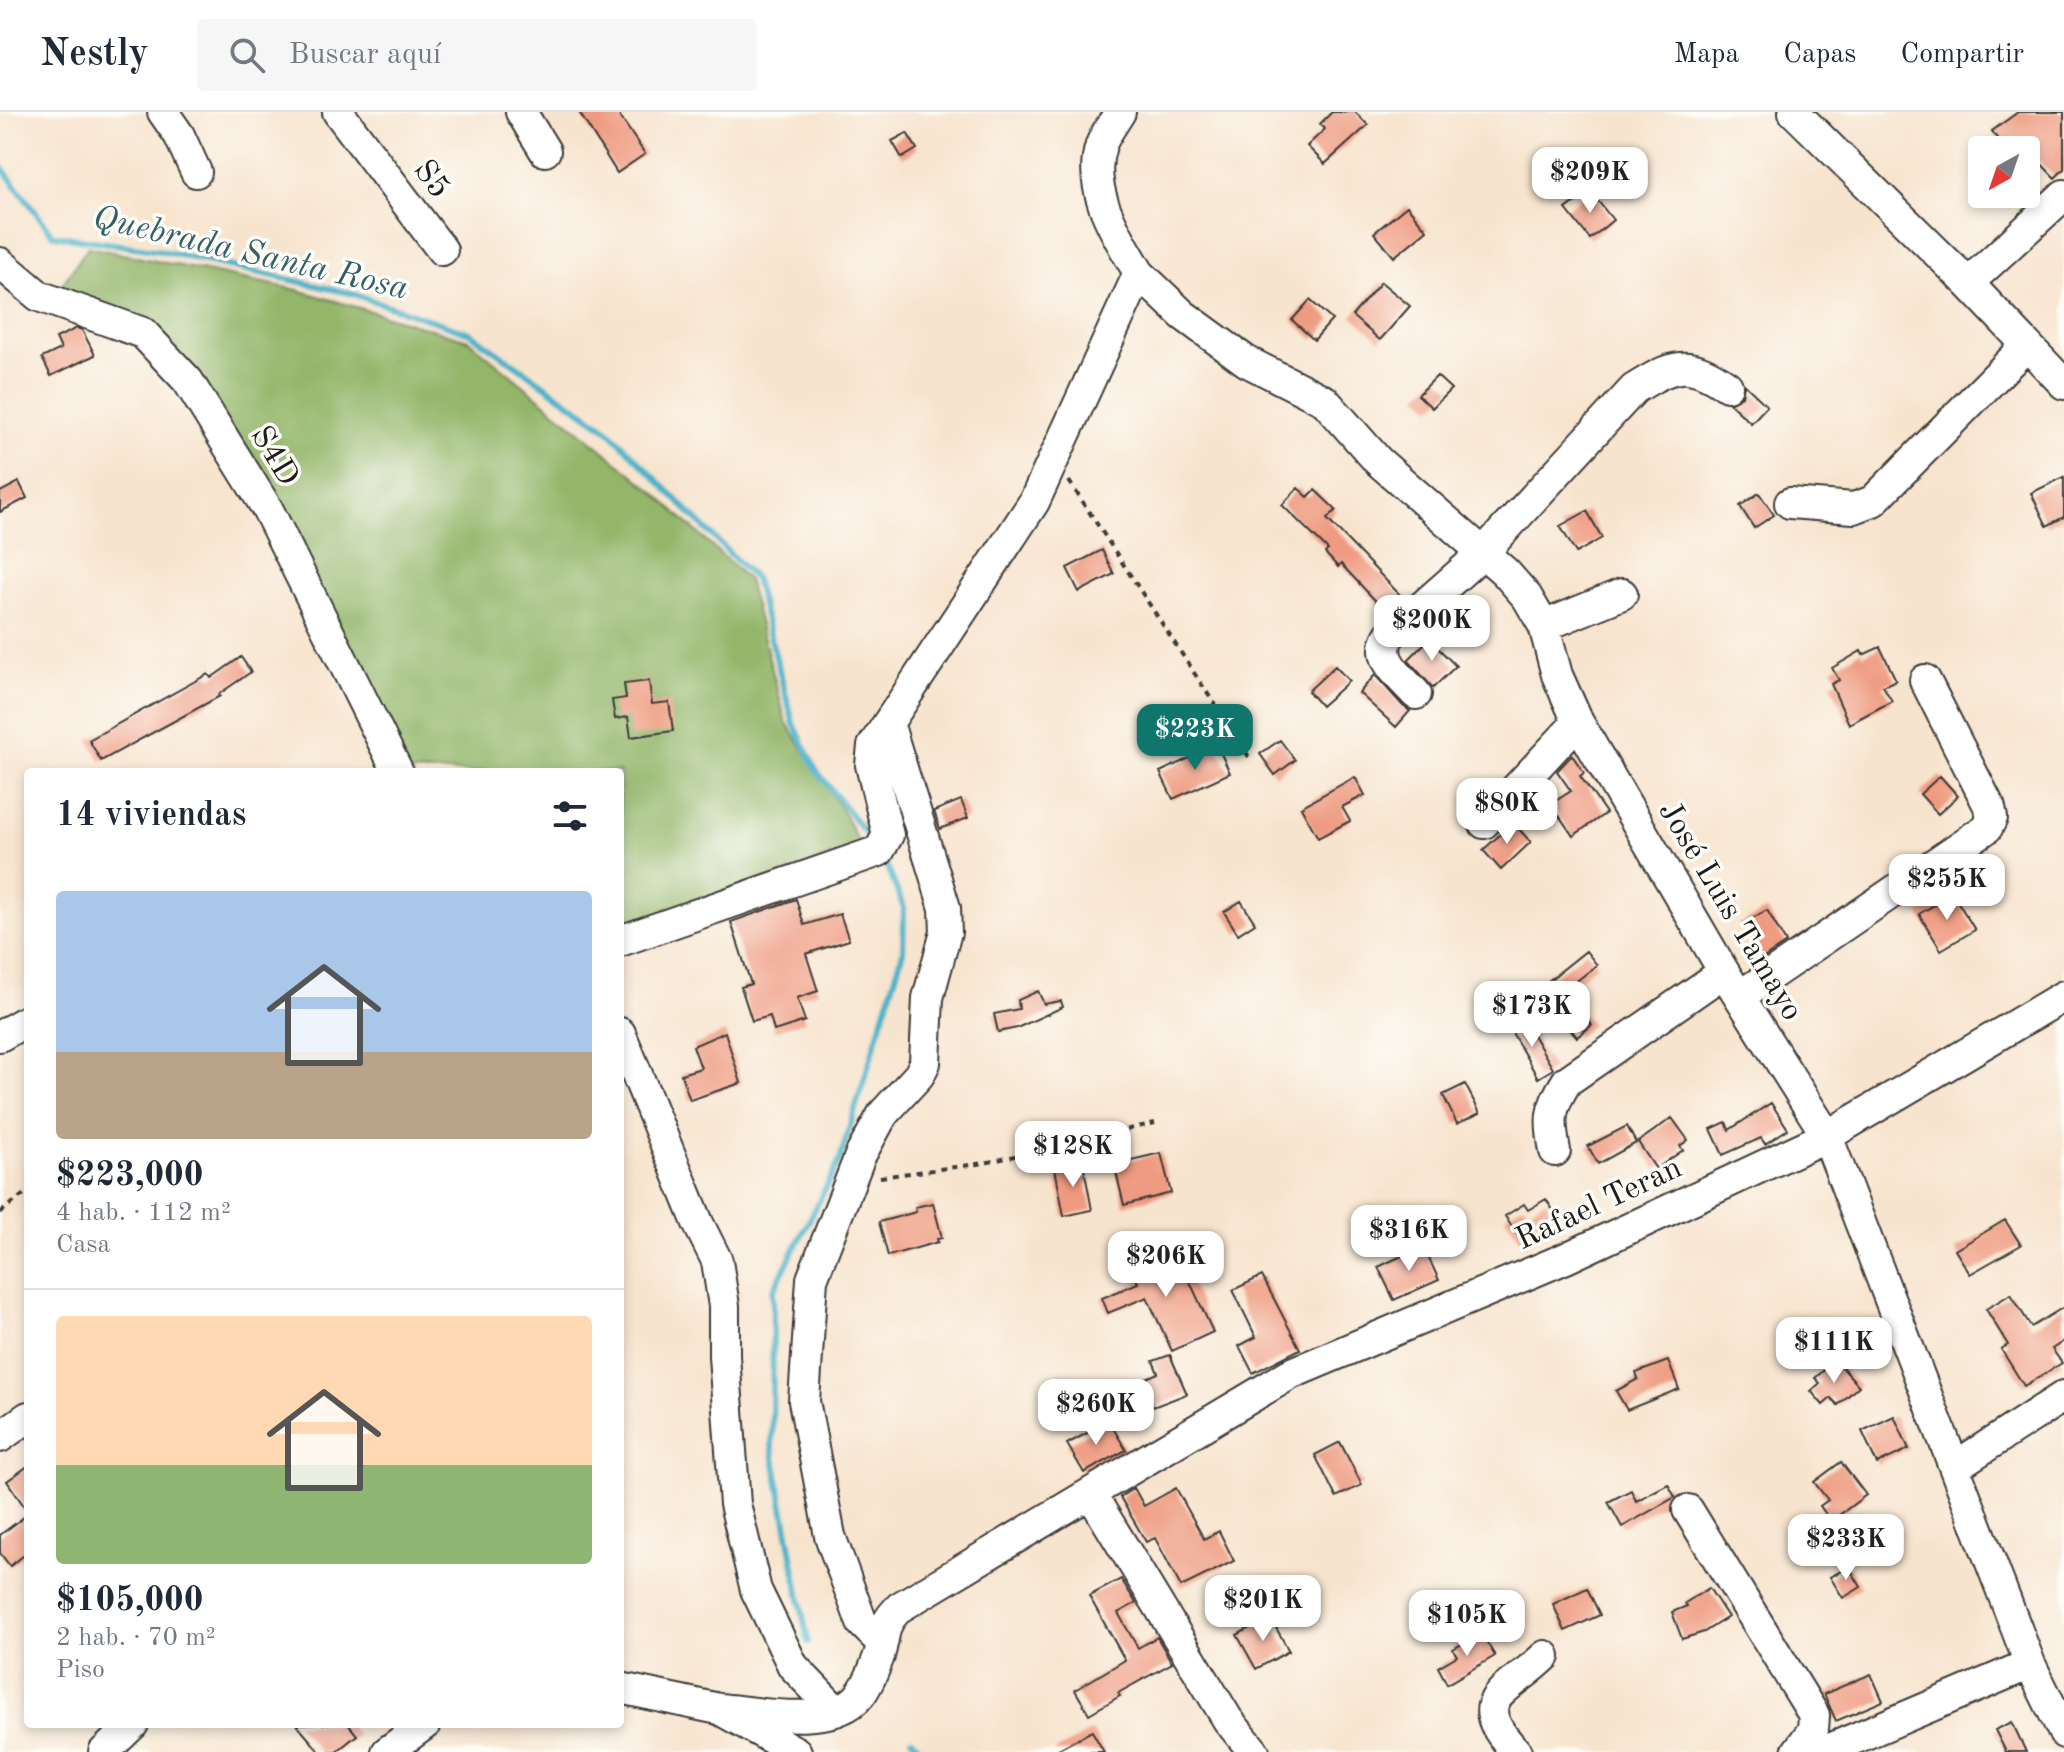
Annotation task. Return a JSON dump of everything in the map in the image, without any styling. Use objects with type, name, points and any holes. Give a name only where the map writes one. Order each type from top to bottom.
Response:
[{"type":"street","points":[[163,112],[179,135],[196,172]]},
{"type":"street","name":"S5","points":[[338,112],[442,250]]},
{"type":"street","name":"José Luis Tamayo","points":[[1120,112],[1101,146],[1098,187],[1109,220],[1139,273],[1183,315],[1246,361],[1325,401],[1378,461],[1505,572],[1527,597],[1544,626],[1557,675],[1578,722],[1732,984],[1827,1136],[2030,1664],[2064,1733]]},
{"type":"street","points":[[1794,112],[1968,283],[2064,384]]},
{"type":"street","points":[[1968,283],[2064,195]]},
{"type":"street","name":"S4D","points":[[0,263],[39,296],[143,333],[188,381],[268,510],[396,768]]},
{"type":"street","points":[[624,940],[879,851],[888,835],[871,756],[873,746],[1034,502],[1139,273]]},
{"type":"street","points":[[1790,503],[1854,508],[1873,501],[2027,345]]},
{"type":"street","points":[[1416,694],[1386,660],[1383,651],[1389,636],[1483,553],[1634,389],[1664,370],[1688,366],[1709,373],[1727,386]]},
{"type":"street","points":[[1544,626],[1622,594]]},
{"type":"street","points":[[1555,1151],[1549,1120],[1556,1099],[1567,1081],[1987,828],[1990,808],[1925,680]]},
{"type":"street","points":[[1484,823],[1578,722]]},
{"type":"street","points":[[881,1642],[862,1623],[830,1536],[804,1401],[812,1279],[850,1181],[883,1114],[919,1075],[925,1063],[928,998],[946,932],[945,908],[888,723]]},
{"type":"street","name":"Rafael Teran","points":[[836,1711],[860,1696],[879,1655],[883,1629],[890,1616],[900,1607],[1290,1374],[1566,1258],[1827,1136],[2064,996]]},
{"type":"street","points":[[0,1036],[24,1022]]},
{"type":"street","points":[[624,1043],[698,1223],[717,1261],[724,1306],[724,1356],[735,1504],[756,1590],[793,1666],[836,1711]]},
{"type":"street","points":[[1956,1466],[2064,1396]]},
{"type":"street","points":[[0,1437],[24,1420]]},
{"type":"street","points":[[1091,1494],[1228,1720],[1254,1752]]},
{"type":"street","points":[[1688,1510],[1814,1715],[1813,1730],[1797,1752]]},
{"type":"street","points":[[1516,1752],[1498,1733],[1491,1718],[1491,1705],[1501,1692],[1545,1656]]},
{"type":"street","points":[[1823,1752],[2030,1664]]},
{"type":"street","points":[[624,1689],[719,1709],[810,1716],[836,1711]]},
{"type":"street","points":[[719,1709],[796,1752]]},
{"type":"street","points":[[104,1752],[129,1728]]},
{"type":"street","points":[[387,1752],[420,1728]]},
{"type":"path","points":[[1053,460],[1077,492],[1249,757]]},
{"type":"path","points":[[850,1181],[985,1163],[1155,1123]]},
{"type":"path","points":[[0,1213],[24,1194]]},
{"type":"green space","points":[[88,247],[298,290],[468,340],[654,492],[748,580],[786,722],[843,812],[860,845],[624,933],[624,768],[405,768],[193,370],[61,286]]},
{"type":"building","points":[[579,112],[617,112],[645,154],[617,173]]},
{"type":"building","points":[[1332,112],[1355,112],[1368,125],[1325,164],[1307,146],[1325,129],[1320,124]]},
{"type":"building","points":[[2018,112],[2064,112],[2064,169],[2055,178],[2040,162],[2040,136],[1995,136],[1992,131]]},
{"type":"building","points":[[907,133],[917,149],[902,158],[892,141]]},
{"type":"building","points":[[1590,191],[1613,220],[1590,239],[1566,209]]},
{"type":"building","points":[[1407,206],[1427,230],[1394,257],[1374,233]]},
{"type":"building","points":[[1381,282],[1410,306],[1380,340],[1352,316]]},
{"type":"building","points":[[1310,300],[1332,320],[1314,340],[1292,320]]},
{"type":"building","points":[[77,328],[82,330],[95,355],[51,376],[42,358],[61,349],[56,338]]},
{"type":"building","points":[[1437,376],[1451,389],[1432,408],[1418,395]]},
{"type":"building","points":[[1744,384],[1767,406],[1751,423],[1729,403],[1742,396]]},
{"type":"building","points":[[2064,477],[2064,517],[2047,526],[2031,493]]},
{"type":"building","points":[[19,482],[27,498],[0,512],[0,492]]},
{"type":"building","points":[[1298,488],[1308,497],[1315,490],[1336,510],[1327,519],[1402,597],[1386,612],[1341,564],[1338,567],[1325,553],[1328,550],[1282,505]]},
{"type":"building","points":[[1759,493],[1774,515],[1754,528],[1740,506]]},
{"type":"building","points":[[1587,511],[1602,538],[1576,553],[1560,526]]},
{"type":"building","points":[[1102,550],[1114,574],[1079,592],[1067,568]]},
{"type":"building","points":[[1429,639],[1456,666],[1433,688],[1408,660]]},
{"type":"building","points":[[1880,647],[1896,680],[1883,686],[1892,701],[1849,724],[1831,684],[1839,680],[1832,668],[1861,651],[1863,655]]},
{"type":"building","points":[[241,657],[251,672],[220,696],[101,761],[89,740],[208,674],[211,678]]},
{"type":"building","points":[[1335,666],[1349,681],[1321,706],[1308,691]]},
{"type":"building","points":[[1375,675],[1410,711],[1396,727],[1359,693]]},
{"type":"building","points":[[649,681],[652,704],[669,702],[673,731],[631,737],[628,717],[615,719],[612,700],[626,698],[624,684]]},
{"type":"building","points":[[1280,740],[1295,760],[1275,775],[1260,754]]},
{"type":"building","points":[[1217,745],[1230,773],[1173,799],[1160,772]]},
{"type":"building","points":[[1572,755],[1584,773],[1580,776],[1606,813],[1573,836],[1551,804],[1571,791],[1557,771]]},
{"type":"building","points":[[1940,776],[1958,796],[1938,814],[1920,794]]},
{"type":"building","points":[[1355,777],[1365,795],[1342,807],[1350,821],[1318,838],[1301,807]]},
{"type":"building","points":[[961,800],[968,818],[940,829],[934,811]]},
{"type":"building","points":[[1513,823],[1531,842],[1501,870],[1483,850]]},
{"type":"building","points":[[1953,894],[1975,930],[1941,950],[1919,914]]},
{"type":"building","points":[[796,899],[804,925],[840,914],[849,940],[806,954],[818,991],[797,998],[805,1021],[774,1031],[770,1016],[752,1021],[741,987],[751,984],[731,922]]},
{"type":"building","points":[[1241,901],[1255,923],[1238,934],[1224,912]]},
{"type":"building","points":[[1767,910],[1786,943],[1762,959],[1743,923]]},
{"type":"building","points":[[1586,951],[1597,965],[1564,991],[1592,1025],[1577,1037],[1537,990]]},
{"type":"building","points":[[1038,991],[1044,1004],[1061,1001],[1063,1007],[1017,1028],[998,1032],[994,1014],[1019,1009],[1018,1000]]},
{"type":"building","points":[[1525,1021],[1553,1069],[1538,1078],[1510,1029]]},
{"type":"building","points":[[725,1032],[741,1083],[690,1100],[681,1074],[701,1068],[693,1046]]},
{"type":"building","points":[[1465,1084],[1480,1113],[1457,1124],[1443,1095]]},
{"type":"building","points":[[1771,1103],[1788,1129],[1765,1144],[1761,1138],[1723,1155],[1711,1129],[1726,1122],[1729,1130]]},
{"type":"building","points":[[1672,1118],[1688,1140],[1680,1146],[1683,1150],[1656,1169],[1638,1142]]},
{"type":"building","points":[[1627,1126],[1636,1143],[1598,1164],[1588,1146]]},
{"type":"building","points":[[1161,1153],[1171,1193],[1124,1205],[1114,1164]]},
{"type":"building","points":[[1083,1163],[1092,1210],[1064,1216],[1055,1168]]},
{"type":"building","points":[[1546,1199],[1561,1223],[1524,1246],[1505,1216],[1524,1204],[1528,1210]]},
{"type":"building","points":[[933,1203],[942,1238],[937,1239],[938,1242],[888,1256],[879,1222],[916,1212],[915,1207]]},
{"type":"building","points":[[1426,1206],[1437,1218],[1407,1244],[1396,1231]]},
{"type":"building","points":[[2005,1220],[2021,1245],[1970,1274],[1955,1250]]},
{"type":"building","points":[[1423,1246],[1439,1280],[1394,1300],[1378,1267]]},
{"type":"building","points":[[1175,1249],[1213,1332],[1172,1351],[1147,1297],[1108,1313],[1102,1298],[1138,1283],[1131,1267]]},
{"type":"building","points":[[1262,1276],[1300,1349],[1253,1373],[1239,1346],[1256,1337],[1233,1290]]},
{"type":"building","points":[[2011,1294],[2031,1327],[2064,1307],[2064,1341],[2052,1349],[2062,1363],[2024,1386],[2001,1349],[2008,1345],[1986,1309]]},
{"type":"building","points":[[1170,1355],[1187,1394],[1153,1407],[1142,1380],[1158,1373],[1153,1361]]},
{"type":"building","points":[[1668,1361],[1679,1389],[1627,1410],[1616,1391],[1638,1379],[1636,1373]]},
{"type":"building","points":[[1830,1365],[1834,1370],[1840,1365],[1859,1386],[1838,1405],[1831,1398],[1823,1405],[1811,1391],[1820,1383],[1815,1378]]},
{"type":"building","points":[[1894,1416],[1909,1449],[1877,1464],[1862,1431]]},
{"type":"building","points":[[1109,1421],[1126,1450],[1084,1473],[1067,1444]]},
{"type":"building","points":[[1340,1442],[1362,1485],[1336,1497],[1315,1455]]},
{"type":"building","points":[[1841,1462],[1866,1495],[1831,1521],[1820,1506],[1828,1500],[1814,1482]]},
{"type":"building","points":[[24,1469],[24,1506],[7,1481]]},
{"type":"building","points":[[1668,1484],[1675,1497],[1622,1527],[1608,1502],[1631,1490],[1636,1501]]},
{"type":"building","points":[[1134,1488],[1144,1506],[1176,1488],[1204,1539],[1219,1531],[1234,1561],[1181,1587],[1155,1538],[1146,1542],[1120,1497]]},
{"type":"building","points":[[24,1517],[24,1555],[10,1566],[0,1553],[0,1535]]},
{"type":"building","points":[[1849,1567],[1861,1587],[1843,1598],[1830,1577]]},
{"type":"building","points":[[1121,1579],[1136,1603],[1118,1613],[1138,1648],[1157,1637],[1172,1663],[1118,1693],[1120,1696],[1089,1714],[1075,1690],[1125,1660],[1089,1596]]},
{"type":"building","points":[[1587,1588],[1600,1615],[1565,1631],[1553,1604]]},
{"type":"building","points":[[1709,1588],[1728,1617],[1704,1632],[1682,1639],[1672,1612],[1687,1606],[1685,1603]]},
{"type":"building","points":[[1270,1617],[1289,1651],[1256,1669],[1237,1635]]},
{"type":"building","points":[[1481,1633],[1495,1656],[1447,1684],[1438,1667],[1457,1656],[1453,1649]]},
{"type":"building","points":[[1871,1674],[1883,1701],[1836,1721],[1824,1694]]},
{"type":"building","points":[[2012,1722],[2026,1752],[2006,1752],[1995,1730]]},
{"type":"building","points":[[299,1728],[351,1728],[357,1735],[336,1752],[320,1752]]},
{"type":"building","points":[[1092,1731],[1104,1752],[1053,1752]]},
{"type":"waterway","name":"Quebrada Santa Rosa","points":[[0,165],[53,235],[161,251],[350,293],[470,333],[607,429],[755,579],[793,722],[816,770],[874,844]]},
{"type":"waterway","name":"Quebrada Santa Rosa","points":[[808,1642],[772,1447],[773,1291],[839,1162],[903,952],[904,908],[884,859]]},
{"type":"waterway","name":"Quebrada Santa Rosa","points":[[912,1739],[923,1752]]}]
